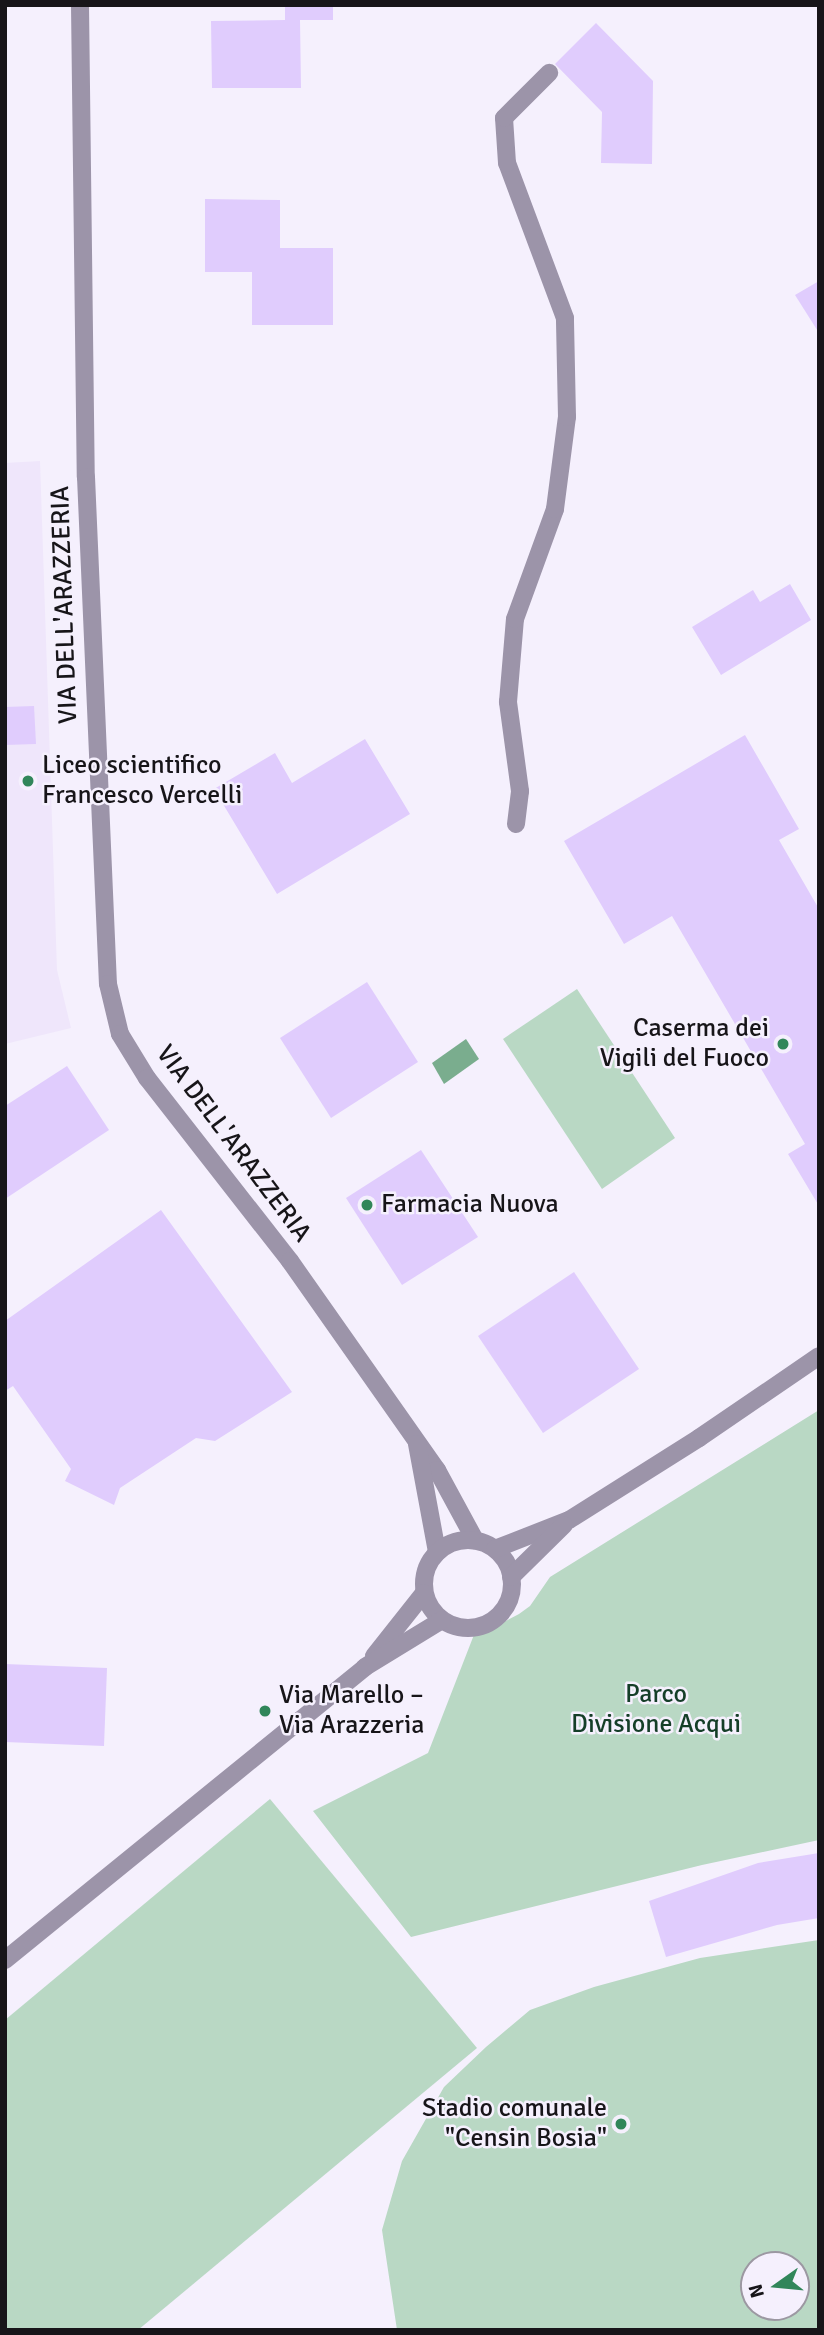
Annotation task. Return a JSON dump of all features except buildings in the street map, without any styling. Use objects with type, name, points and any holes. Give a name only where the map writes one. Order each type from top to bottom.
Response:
[{"type":"street","name":"VIA DELL'ARAZZERIA","points":[[80,5],[86,477],[108,984],[120,1034],[147,1078],[290,1261],[437,1470],[475,1540]]},
{"type":"street","points":[[516,824],[520,791],[508,702],[515,619],[555,509],[567,417],[567,393],[565,318],[507,163],[504,118],[549,73]]},
{"type":"street","points":[[495,1549],[569,1520],[699,1438],[819,1356]]},
{"type":"street","name":"VIA DELL'ARAZZERIA","points":[[416,1441],[437,1552]]},
{"type":"street","points":[[511,1577],[569,1520]]},
{"type":"street","points":[[475,1540],[495,1549],[508,1567],[511,1577],[509,1599],[493,1620],[468,1628],[442,1620],[428,1604],[424,1593],[424,1578],[437,1552],[455,1542],[475,1540]]},
{"type":"street","points":[[365,1667],[424,1593]]},
{"type":"street","points":[[5,1960],[365,1667],[442,1620]]},
{"type":"shaded area","name":"Liceo scientifico Francesco Vercelli","points":[[40,461],[57,970],[71,1028],[5,1044],[5,463]]},
{"type":"shaded area","points":[[466,1039],[479,1059],[444,1084],[432,1063]]},
{"type":"green space","points":[[577,989],[675,1138],[602,1189],[503,1039]]},
{"type":"green space","name":"Parco Divisione Acqui","points":[[819,1410],[819,1840],[702,1865],[411,1937],[313,1811],[428,1753],[477,1627],[502,1623],[519,1614],[530,1606],[550,1577]]},
{"type":"green space","points":[[270,1799],[477,2048],[138,2330],[5,2330],[5,2020]]},
{"type":"green space","name":"Stadio comunale \"Censin Bosia\"","points":[[819,1940],[819,2330],[397,2330],[382,2230],[402,2161],[444,2087],[530,2010],[594,1987],[700,1958]]},
{"type":"place","name":"Liceo scientifico Francesco Vercelli","points":[[28,781]]},
{"type":"place","name":"Caserma dei Vigili del Fuoco","points":[[783,1044]]},
{"type":"place","name":"Farmacia Nuova","points":[[367,1205]]},
{"type":"place","name":"Via Marello – Via Arazzeria","points":[[265,1711]]},
{"type":"place","name":"Stadio comunale \"Censin Bosia\"","points":[[621,2124]]}]
